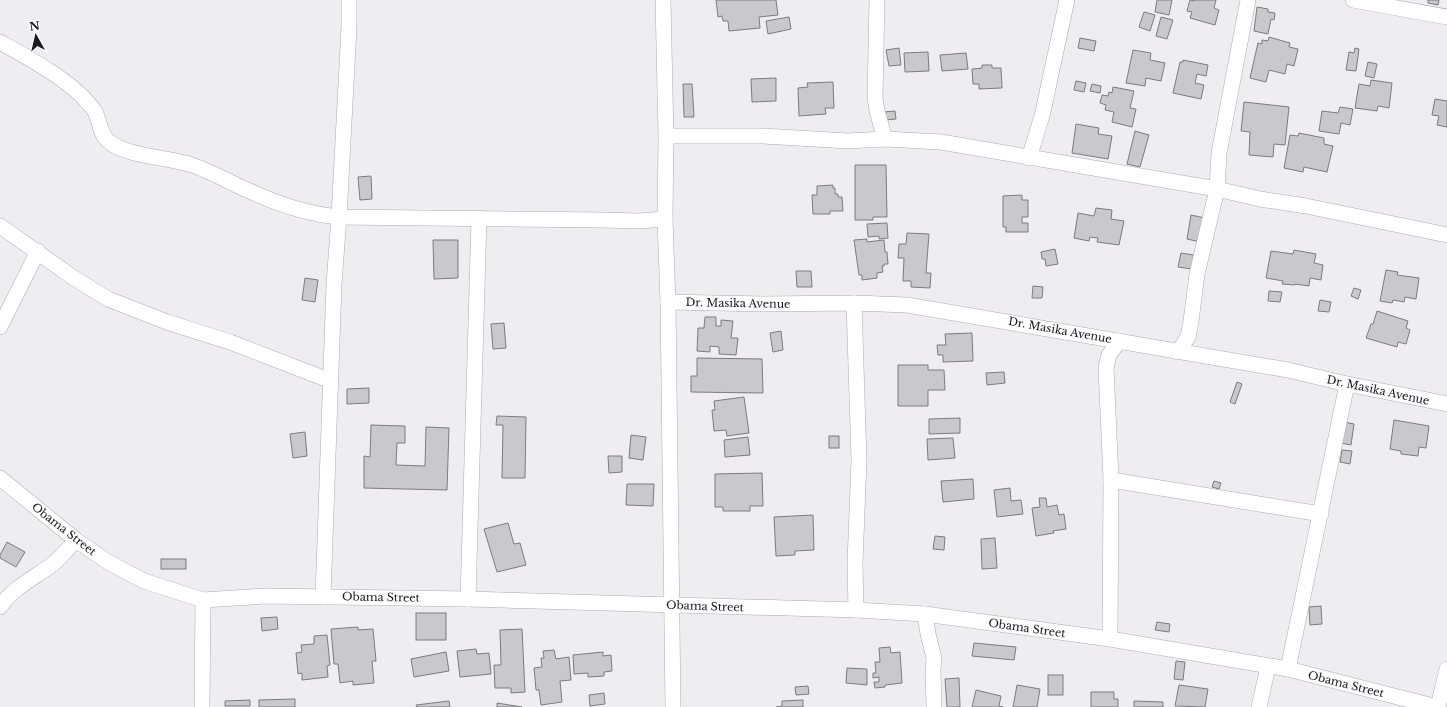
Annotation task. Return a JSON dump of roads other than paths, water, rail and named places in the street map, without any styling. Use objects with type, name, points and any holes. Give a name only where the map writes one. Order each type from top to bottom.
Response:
[{"type":"street","points":[[323,597],[334,284],[339,217],[349,27],[349,0]]},
{"type":"street","points":[[663,0],[673,707]]},
{"type":"street","points":[[878,0],[875,97],[877,112],[885,139]]},
{"type":"street","points":[[1029,158],[1042,116],[1067,0]]},
{"type":"street","points":[[1178,352],[1188,337],[1198,274],[1217,189],[1219,153],[1248,0]]},
{"type":"street","points":[[1353,0],[1447,17]]},
{"type":"street","points":[[0,42],[65,81],[88,102],[96,113],[101,130],[107,140],[115,145],[133,153],[192,165],[253,193],[286,206],[339,217],[639,221],[665,219]]},
{"type":"street","points":[[666,136],[763,136],[848,141],[885,139],[941,142],[1217,189],[1260,199],[1306,206],[1447,234]]},
{"type":"street","points":[[468,599],[479,218]]},
{"type":"street","points":[[0,226],[74,278],[108,299],[167,322],[230,342],[331,381]]},
{"type":"street","points":[[0,327],[38,252]]},
{"type":"street","name":"Dr. Masika Avenue","points":[[668,302],[765,304],[854,303],[907,305],[1288,370],[1347,384],[1447,404]]},
{"type":"street","points":[[854,303],[859,460],[855,563],[856,610]]},
{"type":"street","points":[[1110,639],[1111,480],[1106,367],[1109,355],[1119,341]]},
{"type":"street","points":[[1288,669],[1347,384]]},
{"type":"street","name":"Obama Street","points":[[0,478],[76,540],[108,562],[144,581],[203,600],[266,596],[468,599],[856,610],[925,614],[1110,639],[1268,667],[1288,669],[1438,707]]},
{"type":"street","points":[[1111,480],[1320,514]]},
{"type":"street","points":[[0,607],[20,586],[54,562],[76,540]]},
{"type":"street","points":[[202,707],[203,600]]},
{"type":"street","points":[[925,614],[934,658],[934,707]]},
{"type":"street","points":[[1259,707],[1268,667]]},
{"type":"street","points":[[1438,707],[1447,669]]}]
